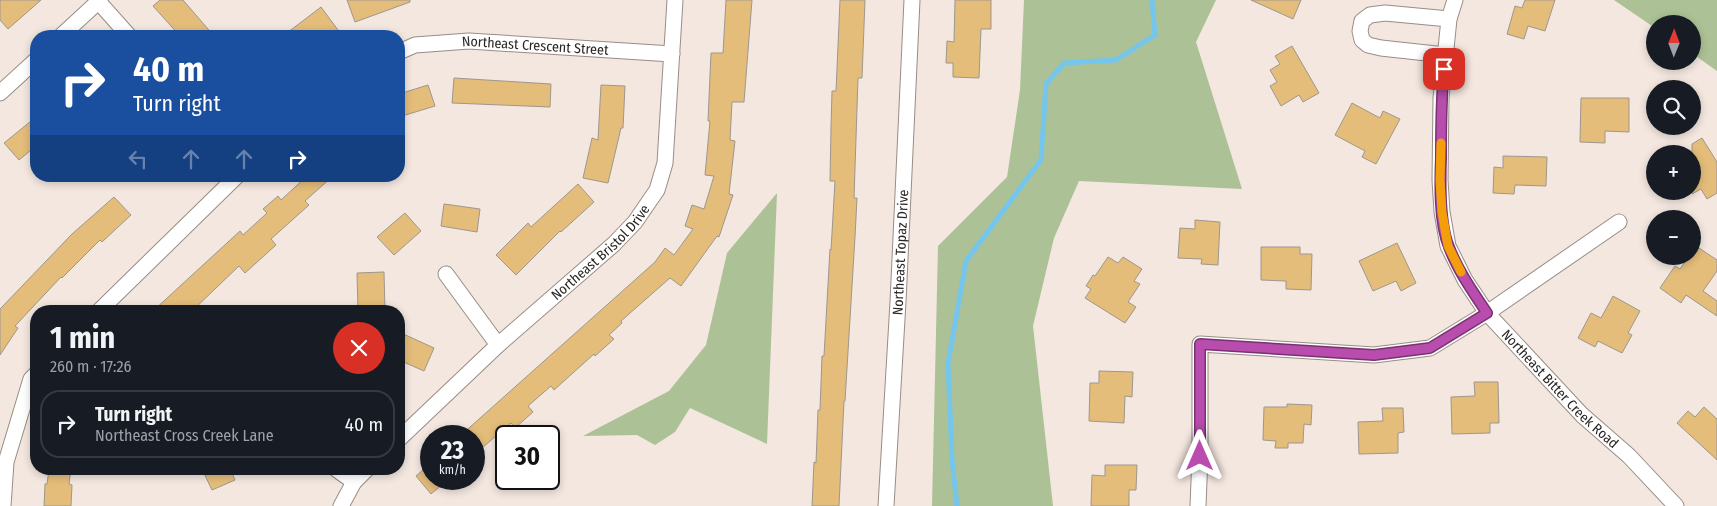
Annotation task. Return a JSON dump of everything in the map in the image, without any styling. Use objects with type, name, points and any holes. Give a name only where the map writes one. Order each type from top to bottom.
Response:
[{"type":"street","points":[[67,30],[99,0],[124,30]]},
{"type":"street","name":"Northeast Bristol Drive","points":[[405,433],[498,345],[614,244],[635,222],[657,190],[665,164],[675,0]]},
{"type":"street","name":"Northeast Topaz Drive","points":[[886,506],[898,302],[912,0]]},
{"type":"street","name":"Northeast Bitter Creek Road","points":[[1454,0],[1449,19],[1441,98],[1440,180],[1442,212],[1448,246],[1465,280],[1487,313],[1582,415],[1629,456],[1676,506]]},
{"type":"street","points":[[1445,55],[1368,45],[1362,40],[1360,31],[1362,21],[1370,14],[1385,12],[1449,19]]},
{"type":"street","name":"Northeast Crescent Street","points":[[405,50],[415,46],[469,41],[672,54]]},
{"type":"street","points":[[0,93],[30,66]]},
{"type":"street","points":[[104,305],[231,182]]},
{"type":"street","points":[[1198,506],[1200,344],[1374,355],[1430,348],[1487,313],[1619,222]]},
{"type":"street","points":[[446,274],[498,345]]},
{"type":"street","points":[[3,506],[6,462],[30,382]]},
{"type":"street","points":[[344,475],[354,482]]},
{"type":"street","points":[[341,506],[354,482],[361,475]]},
{"type":"green space","points":[[1024,0],[1216,0],[1196,42],[1242,189],[1079,181],[1054,238],[1033,326],[1053,506],[932,506],[938,246],[1007,177],[1020,90]]},
{"type":"green space","points":[[1614,0],[1717,0],[1717,71],[1701,60],[1701,15],[1646,15],[1646,22]]},
{"type":"green space","points":[[777,193],[767,444],[690,408],[675,432],[655,445],[637,435],[583,436],[669,391],[706,345],[727,253]]},
{"type":"building","points":[[0,0],[41,0],[8,29],[0,20]]},
{"type":"building","points":[[160,0],[183,0],[209,30],[175,30],[153,6]]},
{"type":"building","points":[[347,0],[410,0],[410,2],[355,22]]},
{"type":"building","points":[[726,0],[752,0],[744,102],[732,102],[730,140],[735,141],[729,194],[733,195],[719,237],[717,236],[681,286],[670,278],[621,321],[622,323],[609,335],[614,339],[595,356],[594,354],[554,390],[551,386],[528,406],[533,412],[518,425],[513,425],[511,423],[509,425],[495,425],[495,437],[485,445],[485,425],[472,425],[655,262],[665,248],[674,255],[693,229],[685,226],[692,205],[704,209],[714,176],[705,175],[710,121],[708,121],[711,53],[723,53]]},
{"type":"building","points":[[840,0],[865,0],[862,78],[858,78],[854,198],[857,198],[855,237],[839,506],[812,506],[835,181],[830,181],[831,127],[832,91],[836,91]]},
{"type":"building","points":[[955,0],[991,0],[991,29],[981,29],[979,78],[953,77],[953,63],[946,63],[947,41],[954,42]]},
{"type":"building","points":[[1251,0],[1301,0],[1293,19]]},
{"type":"building","points":[[1525,0],[1555,0],[1545,31],[1528,26],[1524,39],[1507,34],[1515,6],[1522,8]]},
{"type":"building","points":[[321,7],[338,30],[291,30]]},
{"type":"building","points":[[1292,46],[1319,93],[1303,102],[1299,95],[1281,106],[1270,86],[1277,82],[1270,70],[1280,64],[1275,56]]},
{"type":"building","points":[[454,78],[551,84],[550,107],[452,103]]},
{"type":"building","points":[[428,85],[435,106],[405,115],[405,92]]},
{"type":"building","points":[[601,85],[625,86],[623,128],[621,128],[608,183],[583,178],[592,138],[598,140]]},
{"type":"building","points":[[1581,98],[1629,98],[1629,132],[1605,131],[1605,143],[1580,142]]},
{"type":"building","points":[[1352,103],[1380,118],[1383,111],[1400,119],[1376,164],[1362,157],[1365,151],[1335,135]]},
{"type":"building","points":[[30,122],[30,151],[19,160],[4,143]]},
{"type":"building","points":[[1702,138],[1717,162],[1717,193],[1707,199],[1701,189],[1701,145],[1692,144]]},
{"type":"building","points":[[1503,156],[1547,157],[1546,186],[1515,185],[1514,194],[1493,193],[1494,167],[1503,168]]},
{"type":"building","points":[[300,182],[326,182],[305,201],[309,205],[271,239],[276,245],[245,273],[239,266],[198,305],[160,305],[240,231],[243,235],[267,213],[263,209],[278,196],[281,200]]},
{"type":"building","points":[[578,184],[594,202],[560,231],[516,275],[496,255],[528,223],[531,227]]},
{"type":"building","points":[[114,197],[131,215],[102,242],[100,240],[35,305],[30,305],[30,310],[15,326],[18,328],[0,355],[0,309],[72,234]]},
{"type":"building","points":[[444,204],[480,209],[477,232],[441,226]]},
{"type":"building","points":[[405,213],[421,231],[394,255],[377,237]]},
{"type":"building","points":[[1195,220],[1220,222],[1218,265],[1201,264],[1202,259],[1178,258],[1180,228],[1195,229]]},
{"type":"building","points":[[1397,243],[1416,283],[1401,291],[1396,281],[1373,291],[1359,261]]},
{"type":"building","points":[[1261,247],[1300,247],[1300,254],[1312,254],[1311,290],[1286,289],[1286,281],[1261,280]]},
{"type":"building","points":[[1701,249],[1717,260],[1717,271],[1703,291],[1717,301],[1717,316],[1686,295],[1681,303],[1660,288],[1675,266],[1680,269],[1683,265],[1701,265]]},
{"type":"building","points":[[1108,257],[1118,263],[1123,257],[1142,269],[1134,281],[1140,284],[1128,302],[1136,307],[1125,323],[1085,298],[1091,289],[1086,286]]},
{"type":"building","points":[[384,272],[385,305],[358,305],[357,273]]},
{"type":"building","points":[[1613,296],[1640,311],[1628,333],[1632,335],[1622,353],[1598,341],[1595,347],[1578,338],[1591,313],[1601,318]]},
{"type":"building","points":[[405,335],[434,348],[424,371],[405,363]]},
{"type":"building","points":[[1099,371],[1133,372],[1132,397],[1125,396],[1124,423],[1089,421],[1090,383],[1099,383]]},
{"type":"building","points":[[1474,382],[1498,382],[1499,423],[1490,423],[1490,433],[1452,434],[1451,397],[1475,396]]},
{"type":"building","points":[[1287,404],[1312,405],[1311,425],[1304,424],[1303,443],[1288,443],[1288,448],[1275,448],[1276,441],[1263,440],[1264,407],[1287,407]]},
{"type":"building","points":[[1704,407],[1717,419],[1717,460],[1677,423],[1688,411],[1695,417]]},
{"type":"building","points":[[1382,408],[1403,408],[1404,432],[1398,433],[1398,453],[1359,454],[1358,422],[1383,421]]},
{"type":"building","points":[[1105,465],[1137,465],[1136,490],[1129,490],[1129,506],[1091,506],[1092,475],[1105,476]]},
{"type":"building","points":[[420,473],[420,481],[416,476]]},
{"type":"building","points":[[48,475],[70,475],[69,484],[72,485],[71,506],[44,506],[45,484],[47,484]]},
{"type":"building","points":[[205,475],[233,475],[235,480],[212,490]]},
{"type":"building","points":[[428,490],[436,490],[431,494]]},
{"type":"waterway","points":[[957,506],[952,459],[948,363],[966,261],[1041,160],[1046,84],[1064,63],[1116,60],[1155,35],[1152,0]]},
{"type":"slow traffic","points":[[1441,143],[1440,180],[1442,212],[1448,246],[1461,272]]},
{"type":"route","points":[[1200,456],[1200,344],[1374,355],[1430,348],[1487,313],[1465,280],[1448,246],[1442,212],[1440,157],[1441,98],[1444,69]]}]
